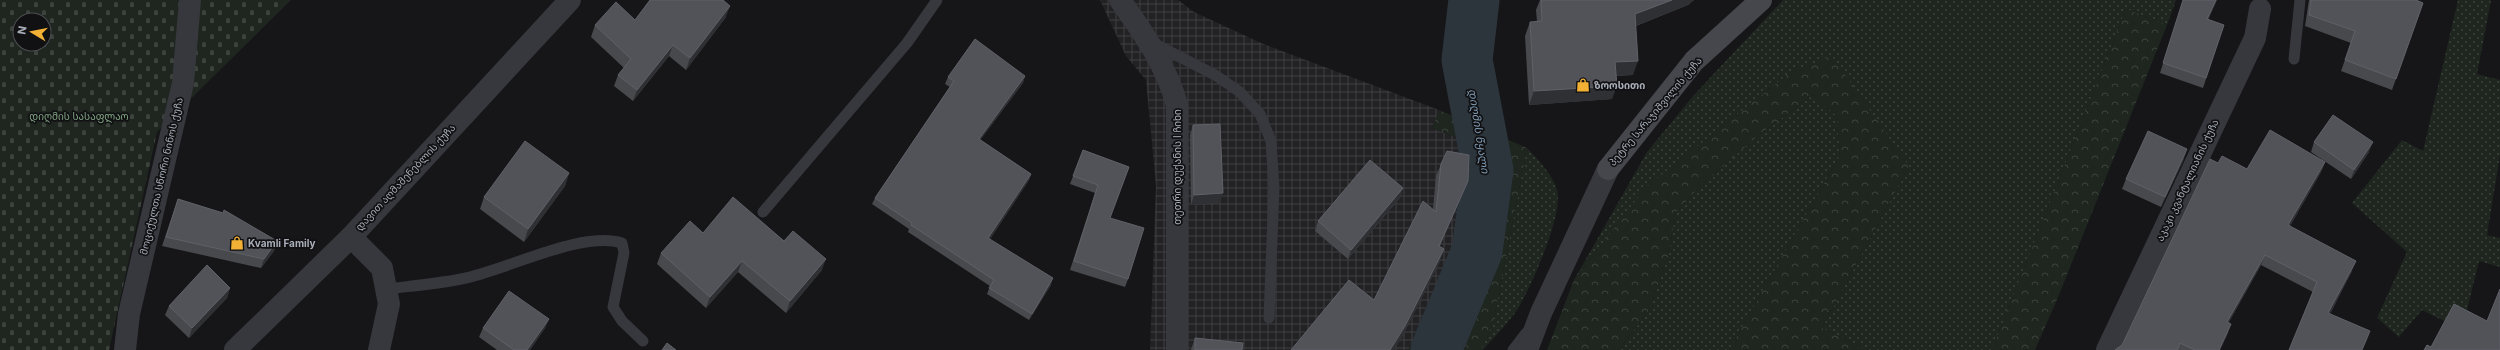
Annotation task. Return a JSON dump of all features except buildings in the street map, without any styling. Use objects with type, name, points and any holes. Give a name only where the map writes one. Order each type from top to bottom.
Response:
[{"type":"main road","name":"პეტრე სარაჯიშვილის ქუჩა","points":[[1608,169],[1694,61],[1761,0]]},
{"type":"street","name":"მოციქულთა სწორი ნინოს ქუჩა","points":[[125,350],[129,314],[183,83],[190,0]]},
{"type":"street","name":"დავით აღმაშენებლის ქუჩა","points":[[235,350],[350,237],[570,0]]},
{"type":"street","name":"თეთრი დუქანის I ჩიხი","points":[[1120,0],[1149,41],[1170,80],[1177,105],[1177,350]]},
{"type":"street","name":"აკაკი კვანტალიანის ქუჩა","points":[[2107,350],[2254,38],[2260,9]]},
{"type":"street","name":"პეტრე სარაჯიშვილის ქუჩა","points":[[1527,350],[1541,313],[1608,169]]},
{"type":"street","points":[[350,237],[382,268],[389,304],[379,350]]},
{"type":"lane","points":[[763,212],[907,43],[937,0]]},
{"type":"lane","points":[[2294,59],[2300,0]]},
{"type":"lane","points":[[1149,41],[1215,75],[1240,92],[1260,114],[1271,141],[1274,188],[1268,318]]},
{"type":"lane","points":[[386,289],[462,279],[584,243],[609,239],[622,244],[624,254],[613,307],[622,321],[643,341]]},
{"type":"lane","points":[[1513,350],[1541,313]]},
{"type":"shaded area","points":[[1100,0],[1178,0],[1194,12],[1261,43],[1439,110],[1432,128],[1460,139],[1470,154],[1466,221],[1450,290],[1408,350],[1150,350],[1156,186],[1146,80],[1126,56]]},
{"type":"green space","name":"დიღმის სასაფლაო","points":[[0,0],[291,0],[157,132],[109,350],[0,350]]},
{"type":"green space","points":[[1783,0],[2176,0],[2167,25],[2126,9],[1992,350],[1868,350],[1822,328],[1909,166],[1792,71],[1647,187],[1574,280],[1647,152],[1694,95]]},
{"type":"green space","points":[[2458,0],[2491,0],[2477,74],[2500,80],[2500,155],[2487,235],[2500,238],[2500,267],[2479,261],[2462,330],[2422,310],[2399,337],[2377,318],[2407,252],[2352,203],[2402,140],[2423,151]]},
{"type":"green space","points":[[2126,9],[2167,25],[2059,295],[2035,350],[1992,350]]},
{"type":"green space","points":[[1832,56],[1909,166],[1822,328],[1868,350],[1729,350],[1840,155],[1837,116],[1813,95],[1760,134],[1700,186],[1675,214],[1669,254],[1649,310],[1619,350],[1547,350],[1574,280],[1646,187],[1792,71]]},
{"type":"green space","points":[[1813,95],[1837,116],[1840,155],[1729,350],[1619,350],[1649,310],[1669,254],[1675,214],[1700,186],[1760,134]]},
{"type":"green space","points":[[1439,110],[1527,148],[1493,324],[1481,350],[1408,350],[1450,290],[1466,221],[1470,154],[1460,139],[1432,128]]},
{"type":"green space","points":[[1527,148],[1544,167],[1555,184],[1558,201],[1556,215],[1546,248],[1520,305],[1503,328],[1483,350],[1481,350],[1493,324]]},
{"type":"waterway","name":"დიღმის წყალი","points":[[1436,350],[1477,251],[1488,170],[1467,60],[1474,0]]},
{"type":"place","name":"ზოოსითი","points":[[1583,85]]},
{"type":"place","name":"Kvamli Family","points":[[237,243]]}]
